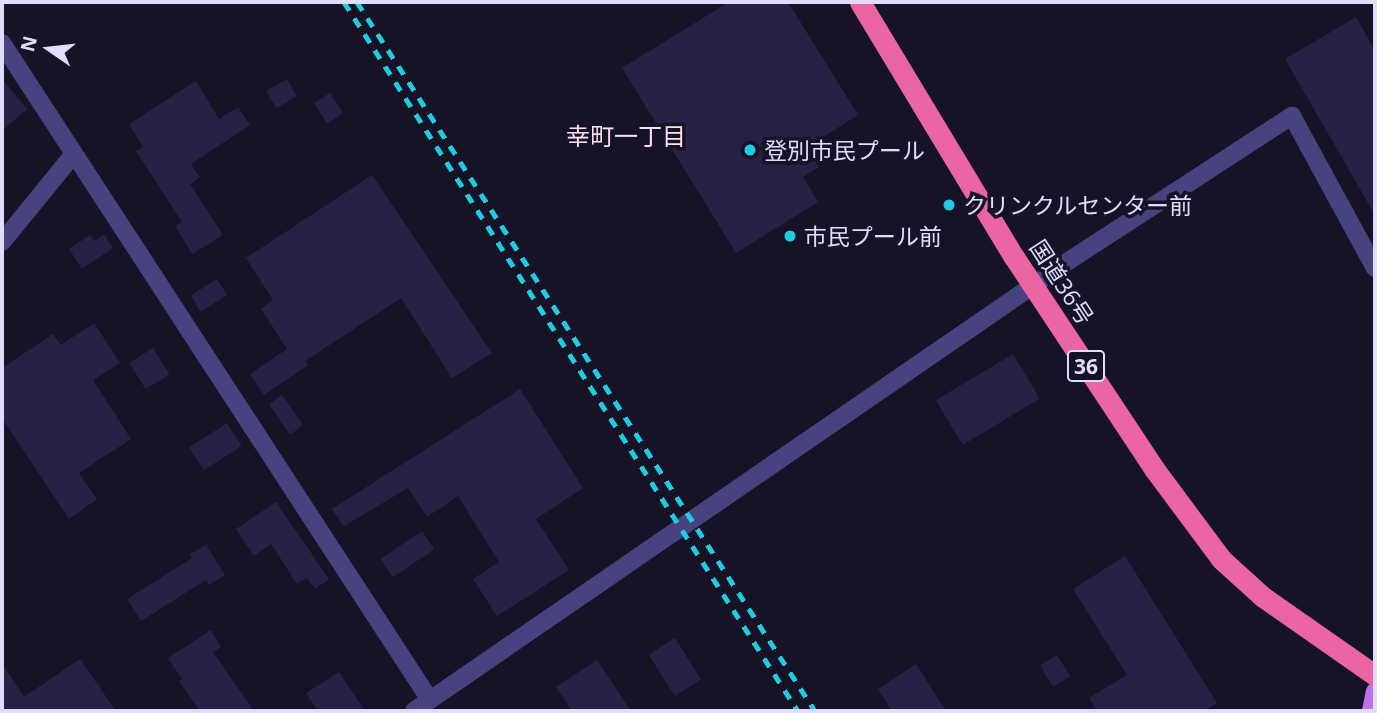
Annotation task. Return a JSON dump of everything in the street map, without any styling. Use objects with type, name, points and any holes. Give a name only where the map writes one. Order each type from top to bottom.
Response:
[{"type":"highway","name":"国道36号","points":[[860,2],[1034,286],[1155,470],[1221,559],[1263,597],[1375,675]]},
{"type":"main road","points":[[1371,711],[1375,691]]},
{"type":"street","points":[[2,43],[430,700]]},
{"type":"street","points":[[414,711],[1034,286],[1292,116],[1375,268]]},
{"type":"street","points":[[2,242],[73,155]]},
{"type":"building","points":[[729,2],[788,2],[858,115],[807,147],[819,167],[803,177],[818,202],[736,253],[622,68]]},
{"type":"building","points":[[1356,17],[1375,51],[1375,215],[1285,59]]},
{"type":"building","points":[[2,79],[27,109],[2,131]]},
{"type":"building","points":[[287,79],[297,96],[276,108],[266,91]]},
{"type":"building","points":[[196,81],[219,119],[238,107],[250,125],[191,164],[200,177],[190,184],[223,235],[192,254],[175,226],[182,222],[136,151],[143,147],[129,124]]},
{"type":"building","points":[[330,93],[343,113],[327,123],[314,103]]},
{"type":"building","points":[[372,175],[492,353],[452,378],[401,298],[305,361],[308,365],[264,395],[250,374],[287,349],[261,309],[273,300],[246,258]]},
{"type":"building","points":[[104,234],[113,248],[82,269],[69,249],[90,235],[94,241]]},
{"type":"building","points":[[217,279],[227,295],[201,312],[191,295]]},
{"type":"building","points":[[94,323],[120,363],[93,380],[131,439],[79,473],[97,499],[69,519],[2,418],[2,368],[53,334],[61,345]]},
{"type":"building","points":[[153,348],[169,374],[146,389],[129,363]]},
{"type":"building","points":[[1013,354],[1040,399],[963,445],[936,400]]},
{"type":"building","points":[[520,389],[583,488],[536,519],[569,570],[497,616],[473,579],[499,562],[458,496],[427,517],[408,488],[344,526],[332,509]]},
{"type":"building","points":[[282,395],[303,425],[290,434],[269,404]]},
{"type":"building","points":[[227,423],[242,446],[204,470],[189,448]]},
{"type":"building","points":[[276,502],[329,579],[315,589],[307,578],[297,584],[271,544],[254,556],[236,529]]},
{"type":"building","points":[[422,531],[434,549],[393,577],[381,559]]},
{"type":"building","points":[[206,545],[225,575],[209,585],[206,580],[141,621],[127,599],[192,558],[190,554]]},
{"type":"building","points":[[1125,556],[1217,703],[1204,711],[1097,711],[1089,698],[1127,675],[1073,589]]},
{"type":"building","points":[[211,630],[221,647],[213,652],[254,711],[200,711],[179,681],[182,679],[168,658]]},
{"type":"building","points":[[675,638],[701,680],[675,696],[649,654]]},
{"type":"building","points":[[1057,655],[1070,676],[1053,687],[1040,666]]},
{"type":"building","points":[[80,659],[116,711],[2,711],[2,663],[24,697]]},
{"type":"building","points":[[597,660],[631,711],[572,711],[556,687]]},
{"type":"building","points":[[916,664],[946,711],[892,711],[878,689]]},
{"type":"building","points":[[339,672],[365,711],[318,711],[306,693]]},
{"type":"railway","points":[[344,2],[798,711]]},
{"type":"railway","points":[[357,2],[815,711]]},
{"type":"place","name":"登別市民プール","points":[[750,150]]},
{"type":"place","name":"クリンクルセンター前","points":[[949,205]]},
{"type":"place","name":"市民プール前","points":[[790,236]]},
{"type":"district","name":"幸町一丁目","points":[[626,136]]}]
